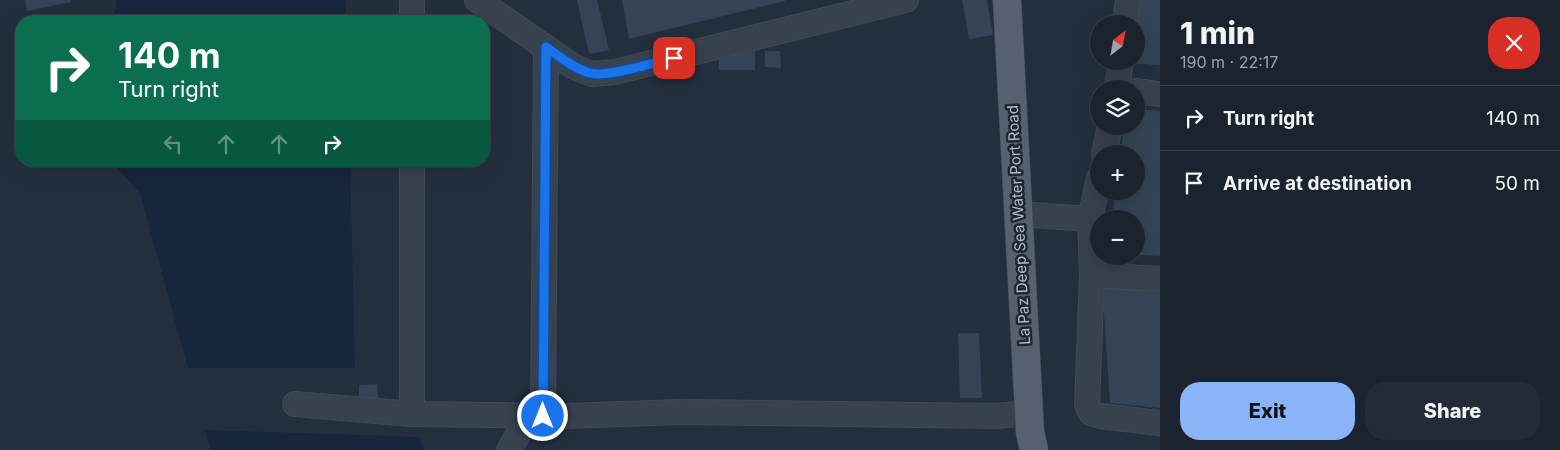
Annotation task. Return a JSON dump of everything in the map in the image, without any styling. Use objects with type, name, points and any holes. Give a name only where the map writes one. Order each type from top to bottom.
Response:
[{"type":"main road","name":"La Paz Deep Sea Water Port Road","points":[[1007,0],[1030,432],[1034,450]]},
{"type":"street","points":[[412,0],[412,15]]},
{"type":"street","points":[[477,0],[574,66],[592,74],[615,72],[906,0]]},
{"type":"street","points":[[1126,15],[1128,0]]},
{"type":"street","points":[[543,416],[546,47]]},
{"type":"street","points":[[1145,92],[1160,94]]},
{"type":"street","points":[[412,167],[412,414]]},
{"type":"street","points":[[1018,214],[1090,219]]},
{"type":"street","points":[[1092,265],[1087,405],[1091,413],[1100,416],[1160,423]]},
{"type":"street","points":[[1092,275],[1160,279]]},
{"type":"street","points":[[295,404],[412,414],[543,416],[680,412],[995,416],[1029,413]]},
{"type":"street","points":[[508,450],[523,425],[543,416]]},
{"type":"water","points":[[116,0],[346,0],[346,15],[113,15],[116,10]]},
{"type":"water","points":[[116,167],[350,167],[355,368],[188,368],[140,193]]},
{"type":"water","points":[[205,430],[420,437],[423,450],[211,450]]},
{"type":"building","points":[[25,0],[70,0],[71,2],[27,11]]},
{"type":"building","points":[[577,0],[597,0],[609,50],[589,54]]},
{"type":"building","points":[[622,0],[785,0],[785,1],[629,39]]},
{"type":"building","points":[[962,0],[987,0],[993,35],[969,39]]},
{"type":"building","points":[[1131,0],[1160,0],[1160,65],[1145,64],[1145,15],[1134,15]]},
{"type":"building","points":[[739,49],[755,49],[755,70],[719,70],[719,55],[739,55]]},
{"type":"building","points":[[765,51],[780,51],[781,68],[765,67]]},
{"type":"building","points":[[1145,110],[1160,111],[1160,256],[1145,255],[1145,210],[1113,210],[1114,200],[1145,200],[1145,145],[1121,145],[1123,135],[1145,135]]},
{"type":"building","points":[[1102,284],[1160,287],[1160,408],[1110,403]]},
{"type":"building","points":[[958,333],[979,333],[982,398],[960,398]]},
{"type":"building","points":[[377,384],[378,399],[359,400],[359,385]]},
{"type":"route","points":[[543,416],[546,47],[574,66],[592,74],[615,72],[674,58]]}]
